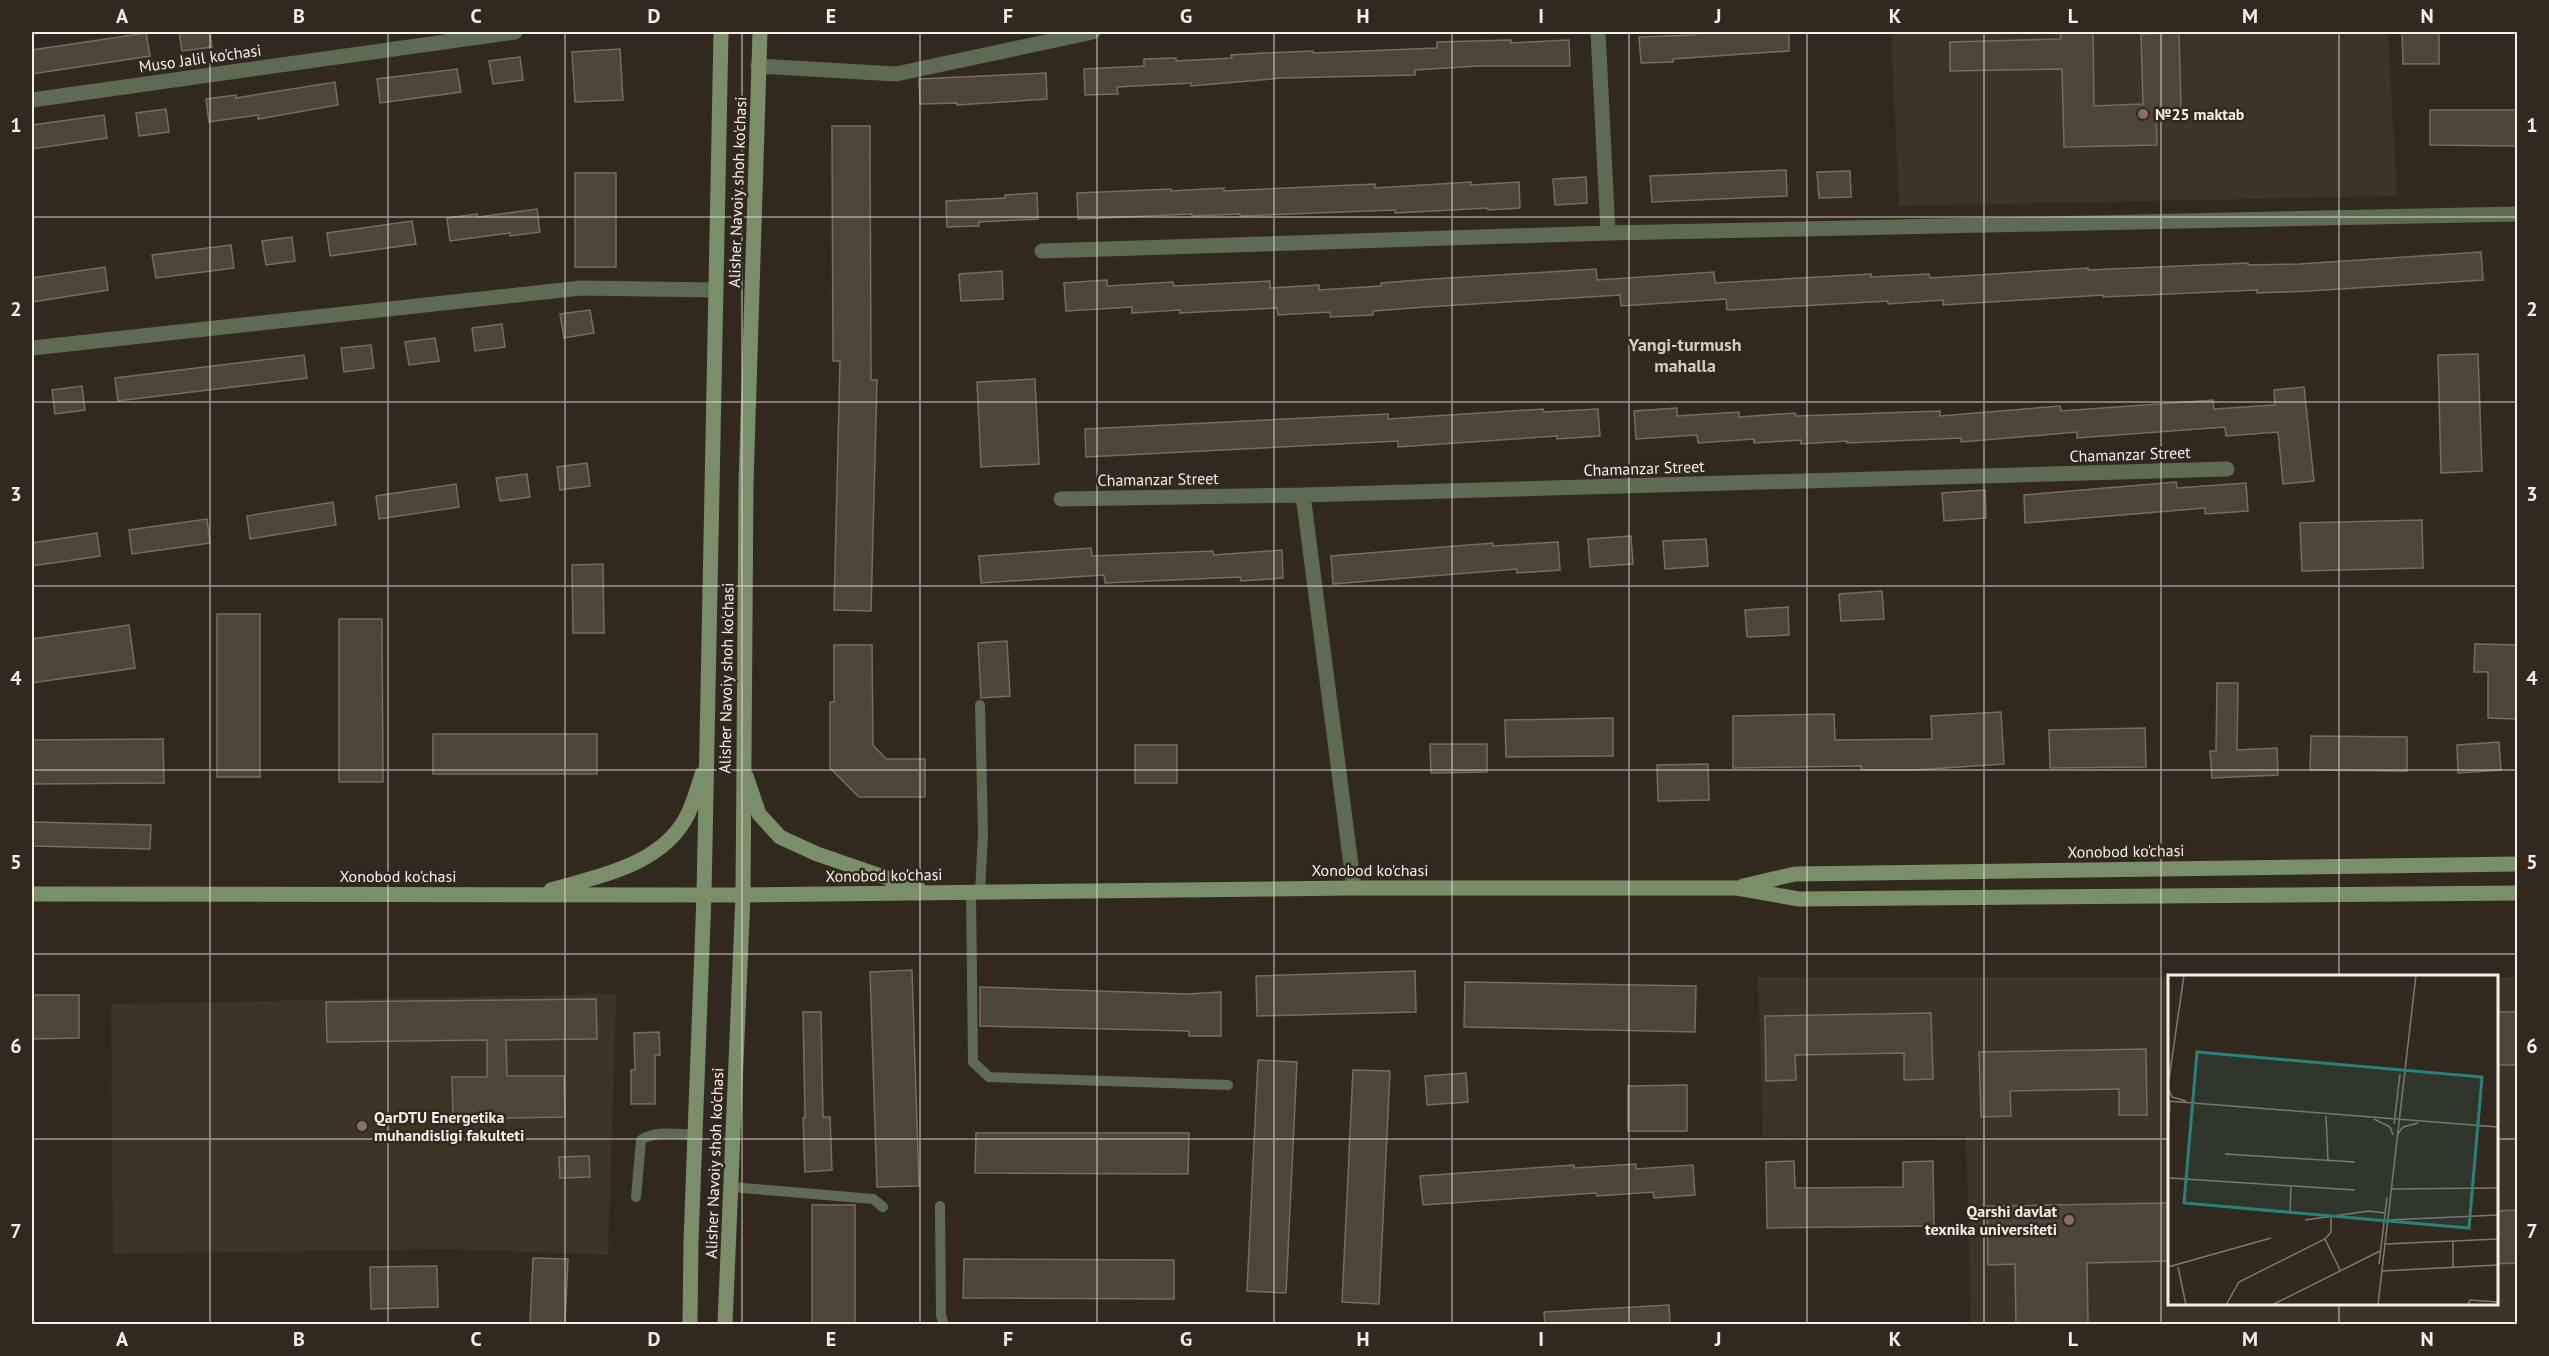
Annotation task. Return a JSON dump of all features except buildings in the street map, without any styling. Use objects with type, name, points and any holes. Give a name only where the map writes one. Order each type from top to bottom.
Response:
[{"type":"main road","name":"Alisher Navoiy shoh ko'chasi","points":[[690,1324],[704,895],[721,32]]},
{"type":"main road","name":"Alisher Navoiy shoh ko'chasi","points":[[725,1324],[742,895],[746,484],[759,32]]},
{"type":"main road","points":[[535,894],[623,869],[665,846],[688,814],[706,763]]},
{"type":"main road","points":[[742,766],[759,814],[780,837],[817,854],[930,893]]},
{"type":"main road","name":"Xonobod ko'chasi","points":[[1737,888],[1795,874],[2517,864]]},
{"type":"main road","name":"Xonobod ko'chasi","points":[[32,894],[742,895],[1354,888],[1737,888],[1799,899],[2517,893]]},
{"type":"street","name":"Muso Jalil ko'chasi","points":[[32,100],[515,32]]},
{"type":"street","points":[[758,66],[896,74],[1093,32]]},
{"type":"street","points":[[1598,32],[1608,233]]},
{"type":"street","points":[[1042,251],[1608,233],[2517,214]]},
{"type":"street","points":[[32,348],[581,288],[715,290]]},
{"type":"street","name":"Chamanzar Street","points":[[1061,499],[1303,495],[2227,469]]},
{"type":"street","points":[[1303,495],[1354,888]]},
{"type":"lane","points":[[980,705],[983,834],[976,892],[973,1062],[989,1077],[1228,1085]]},
{"type":"lane","points":[[636,1197],[641,1140],[649,1135],[665,1133],[695,1135]]},
{"type":"lane","points":[[731,1187],[873,1199],[883,1208]]},
{"type":"lane","points":[[940,1206],[941,1316],[944,1324]]},
{"type":"shaded area","name":"№25 maktab","points":[[1891,32],[2388,32],[2397,196],[1899,206]]},
{"type":"shaded area","name":"Qarshi davlat texnika universiteti","points":[[1758,977],[2168,977],[2168,1305],[2498,1305],[2498,977],[2517,977],[2517,1324],[1971,1324],[1966,1136],[1763,1137]]},
{"type":"shaded area","name":"QarDTU Energetika muhandisligi fakulteti","points":[[616,994],[608,1255],[447,1249],[113,1254],[111,1004]]},
{"type":"place","name":"№25 maktab","points":[[2143,114]]},
{"type":"place","name":"QarDTU Energetika muhandisligi fakulteti","points":[[362,1126]]},
{"type":"place","name":"Qarshi davlat texnika universiteti","points":[[2069,1220]]},
{"type":"district","name":"Yangi-turmush mahalla","points":[[1685,355]]}]
